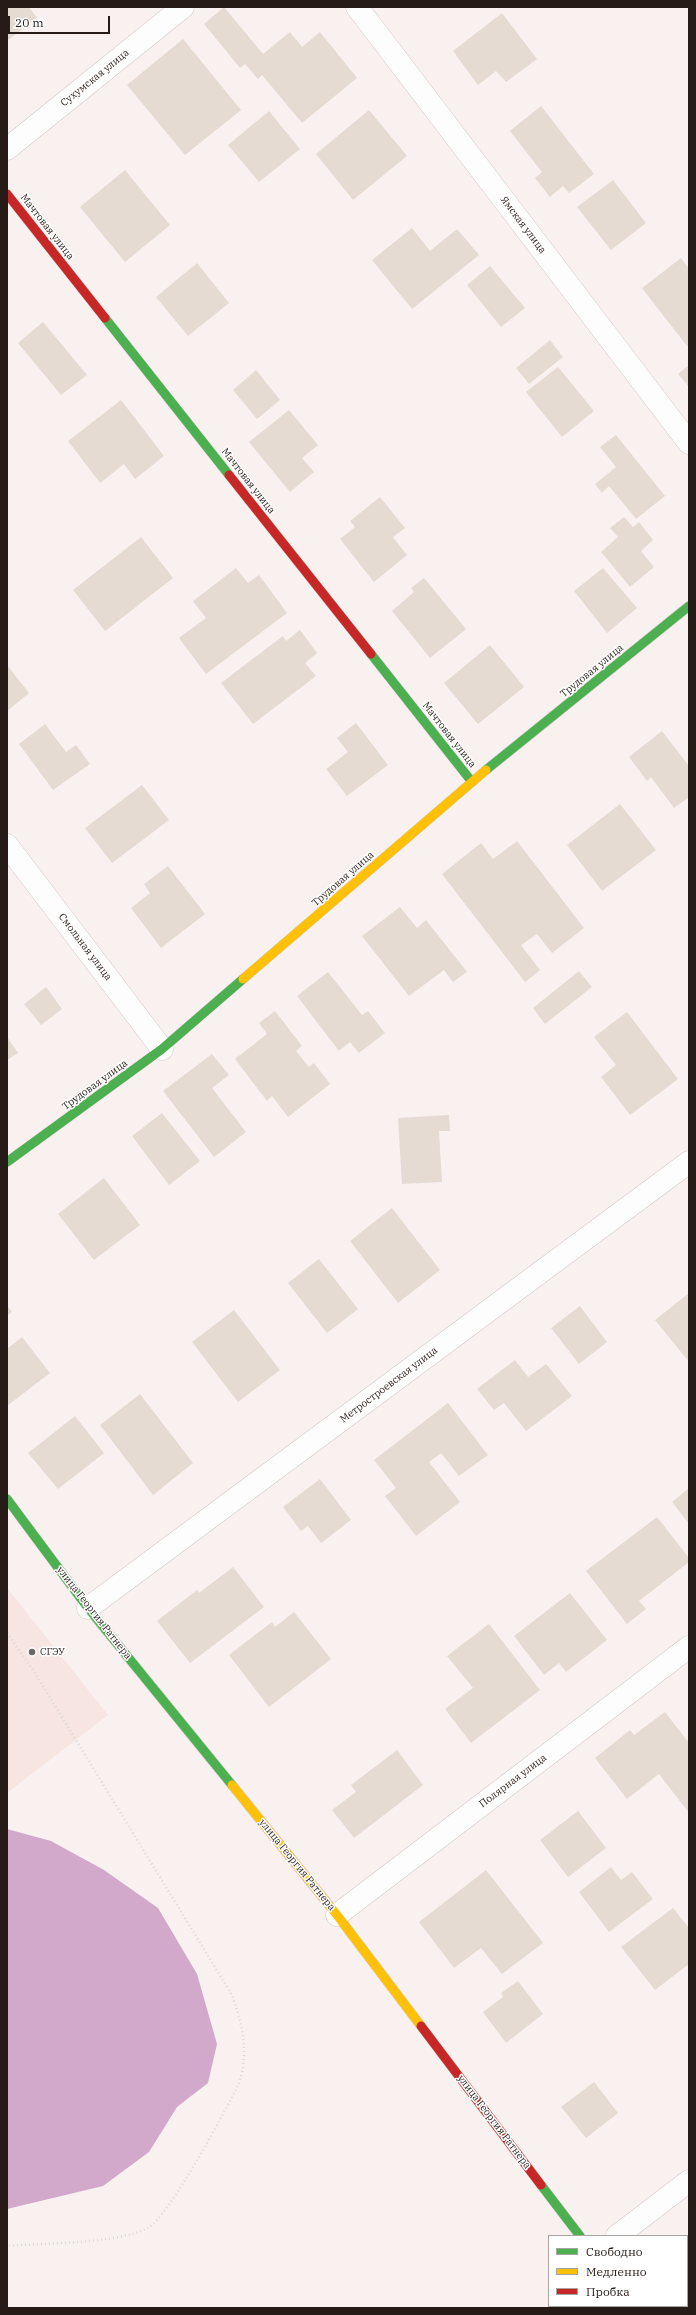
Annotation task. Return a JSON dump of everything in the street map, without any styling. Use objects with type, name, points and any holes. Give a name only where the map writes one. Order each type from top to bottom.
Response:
[{"type":"street","name":"Сухумская улица","points":[[7,149],[183,7]]},
{"type":"street","name":"Ямская улица","points":[[357,7],[689,443]]},
{"type":"street","name":"Мачтовая улица","points":[[7,194],[472,782]]},
{"type":"street","name":"Трудовая улица","points":[[7,1162],[162,1049],[472,782],[689,606]]},
{"type":"street","name":"Смольная улица","points":[[7,845],[162,1049]]},
{"type":"street","name":"Метростроевская улица","points":[[88,1608],[689,1162]]},
{"type":"street","name":"улица Георгия Ратнера","points":[[7,1499],[88,1608],[337,1915],[579,2235]]},
{"type":"street","name":"Полярная улица","points":[[337,1915],[689,1647]]},
{"type":"street","points":[[618,2235],[689,2181]]},
{"type":"path","points":[[7,1633],[35,1672],[232,1996],[243,2026],[244,2058],[238,2086],[195,2163],[169,2206],[149,2227],[126,2236],[7,2246]]},
{"type":"shaded area","name":"СГЭУ","points":[[7,1588],[108,1715],[7,1793]]},
{"type":"shaded area","points":[[7,1829],[51,1841],[104,1870],[158,1908],[197,1974],[217,2044],[208,2083],[177,2107],[149,2152],[103,2186],[7,2209]]},
{"type":"building","points":[[7,7],[29,7],[37,18],[7,41]]},
{"type":"building","points":[[224,7],[263,54],[290,32],[302,47],[320,32],[357,78],[302,123],[262,75],[258,79],[245,64],[240,68],[204,24]]},
{"type":"building","points":[[502,13],[537,59],[506,82],[496,71],[478,85],[453,51]]},
{"type":"building","points":[[183,39],[241,110],[185,155],[127,85]]},
{"type":"building","points":[[541,106],[594,174],[569,193],[563,186],[550,197],[535,178],[542,172],[510,131]]},
{"type":"building","points":[[369,110],[407,156],[353,200],[316,154]]},
{"type":"building","points":[[269,111],[300,149],[259,182],[228,145]]},
{"type":"building","points":[[125,170],[170,225],[125,262],[80,207]]},
{"type":"building","points":[[613,180],[646,223],[611,250],[577,207]]},
{"type":"building","points":[[412,228],[430,251],[457,229],[479,255],[412,309],[372,260]]},
{"type":"building","points":[[681,258],[689,269],[689,345],[687,346],[642,288]]},
{"type":"building","points":[[197,263],[229,303],[188,336],[156,297]]},
{"type":"building","points":[[490,266],[525,308],[501,327],[467,285]]},
{"type":"building","points":[[43,322],[87,375],[61,395],[18,343]]},
{"type":"building","points":[[550,340],[563,357],[529,384],[516,368]]},
{"type":"building","points":[[689,365],[689,387],[678,374]]},
{"type":"building","points":[[558,367],[594,411],[562,437],[526,392]]},
{"type":"building","points":[[256,370],[280,400],[257,419],[233,390]]},
{"type":"building","points":[[121,400],[164,456],[135,479],[124,464],[100,483],[68,441]]},
{"type":"building","points":[[289,410],[318,445],[302,458],[314,472],[290,492],[249,442]]},
{"type":"building","points":[[616,435],[665,496],[636,519],[609,486],[602,493],[595,484],[616,467],[600,447]]},
{"type":"building","points":[[380,497],[405,528],[393,537],[407,555],[374,582],[340,539],[355,527],[350,521]]},
{"type":"building","points":[[624,517],[633,527],[639,522],[653,540],[641,551],[654,567],[630,587],[601,552],[618,537],[610,528]]},
{"type":"building","points":[[141,537],[173,578],[105,631],[73,590]]},
{"type":"building","points":[[236,568],[248,583],[259,575],[287,613],[206,674],[179,638],[206,618],[193,601]]},
{"type":"building","points":[[603,568],[637,608],[607,633],[574,591]]},
{"type":"building","points":[[424,578],[466,629],[430,658],[392,611],[414,592],[411,588]]},
{"type":"building","points":[[300,630],[317,653],[305,663],[316,676],[253,724],[221,683],[283,636],[286,641]]},
{"type":"building","points":[[490,645],[524,687],[478,724],[444,683]]},
{"type":"building","points":[[7,665],[29,693],[7,711]]},
{"type":"building","points":[[356,723],[388,765],[347,796],[326,769],[348,752],[337,738]]},
{"type":"building","points":[[45,724],[66,752],[76,745],[90,764],[53,790],[19,744]]},
{"type":"building","points":[[662,731],[689,766],[689,797],[674,808],[651,777],[647,781],[629,757]]},
{"type":"building","points":[[142,785],[169,820],[112,863],[85,828]]},
{"type":"building","points":[[620,804],[656,850],[602,891],[567,845]]},
{"type":"building","points":[[517,841],[584,928],[552,953],[537,934],[521,945],[540,970],[525,982],[442,874],[481,843],[493,859]]},
{"type":"building","points":[[168,866],[205,914],[161,948],[131,908],[150,893],[144,884]]},
{"type":"building","points":[[400,907],[417,928],[426,920],[467,972],[453,982],[444,970],[409,996],[362,936]]},
{"type":"building","points":[[579,971],[592,987],[545,1024],[533,1008]]},
{"type":"building","points":[[328,972],[362,1015],[368,1011],[385,1033],[359,1053],[350,1042],[339,1051],[297,996]]},
{"type":"building","points":[[46,987],[62,1009],[41,1025],[24,1004]]},
{"type":"building","points":[[275,1011],[302,1046],[296,1051],[309,1067],[314,1063],[330,1084],[288,1117],[272,1096],[267,1101],[235,1059],[267,1034],[259,1023]]},
{"type":"building","points":[[627,1012],[678,1079],[630,1115],[601,1077],[616,1065],[594,1037]]},
{"type":"building","points":[[7,1037],[18,1053],[7,1060]]},
{"type":"building","points":[[212,1054],[229,1075],[212,1088],[246,1132],[214,1157],[163,1091]]},
{"type":"building","points":[[162,1113],[200,1161],[169,1185],[132,1136]]},
{"type":"building","points":[[449,1115],[450,1131],[439,1131],[442,1182],[402,1184],[398,1118]]},
{"type":"building","points":[[104,1178],[140,1225],[94,1260],[58,1214]]},
{"type":"building","points":[[392,1208],[440,1270],[398,1303],[350,1241]]},
{"type":"building","points":[[319,1259],[358,1309],[327,1333],[288,1283]]},
{"type":"building","points":[[689,1293],[689,1362],[655,1320]]},
{"type":"building","points":[[7,1305],[12,1312],[7,1316]]},
{"type":"building","points":[[580,1306],[607,1342],[579,1364],[551,1328]]},
{"type":"building","points":[[234,1310],[280,1370],[238,1402],[192,1342]]},
{"type":"building","points":[[22,1337],[50,1373],[7,1406],[7,1349]]},
{"type":"building","points":[[515,1360],[528,1377],[546,1364],[572,1396],[526,1431],[504,1403],[494,1410],[477,1389]]},
{"type":"building","points":[[140,1394],[193,1463],[153,1495],[100,1425]]},
{"type":"building","points":[[448,1403],[488,1455],[459,1476],[441,1453],[429,1462],[460,1502],[416,1536],[385,1496],[396,1488],[374,1460]]},
{"type":"building","points":[[75,1416],[104,1453],[58,1489],[28,1453]]},
{"type":"building","points":[[320,1479],[351,1520],[321,1543],[308,1526],[301,1531],[283,1507]]},
{"type":"building","points":[[689,1488],[689,1524],[672,1502]]},
{"type":"building","points":[[657,1517],[689,1558],[689,1562],[639,1601],[646,1609],[627,1624],[586,1571]]},
{"type":"building","points":[[233,1567],[264,1607],[190,1663],[157,1621],[197,1590],[199,1593]]},
{"type":"building","points":[[570,1593],[607,1640],[566,1672],[559,1663],[544,1675],[514,1636]]},
{"type":"building","points":[[294,1612],[331,1659],[269,1707],[229,1655],[272,1622],[275,1627]]},
{"type":"building","points":[[489,1624],[540,1690],[471,1743],[445,1709],[473,1688],[447,1656]]},
{"type":"building","points":[[665,1712],[689,1743],[689,1813],[659,1774],[627,1799],[595,1758],[630,1730],[634,1735]]},
{"type":"building","points":[[397,1750],[423,1785],[354,1838],[332,1810],[356,1792],[351,1785]]},
{"type":"building","points":[[578,1811],[606,1848],[568,1877],[540,1840]]},
{"type":"building","points":[[611,1867],[621,1880],[632,1872],[653,1899],[609,1932],[579,1892]]},
{"type":"building","points":[[486,1870],[543,1943],[502,1974],[481,1948],[454,1968],[419,1922]]},
{"type":"building","points":[[673,1908],[689,1928],[689,1964],[655,1990],[621,1947]]},
{"type":"building","points":[[518,1981],[543,2014],[506,2043],[483,2012],[503,1997],[501,1993]]},
{"type":"building","points":[[594,2082],[618,2113],[586,2138],[561,2107]]},
{"type":"building","points":[[689,2256],[689,2288],[688,2286]]},
{"type":"traffic: fast","points":[[105,318],[229,475]]},
{"type":"traffic: fast","points":[[486,770],[689,606]]},
{"type":"traffic: fast","points":[[371,654],[472,782]]},
{"type":"traffic: fast","points":[[7,1162],[162,1049],[243,979]]},
{"type":"traffic: fast","points":[[7,1499],[88,1608],[232,1785]]},
{"type":"traffic: fast","points":[[541,2185],[579,2235]]},
{"type":"traffic: slow","points":[[243,979],[486,770]]},
{"type":"traffic: slow","points":[[232,1785],[337,1915],[421,2026]]},
{"type":"traffic: jam","points":[[7,194],[105,318]]},
{"type":"traffic: jam","points":[[229,475],[371,654]]},
{"type":"traffic: jam","points":[[421,2026],[541,2185]]},
{"type":"place","name":"СГЭУ","points":[[32,1652]]}]
